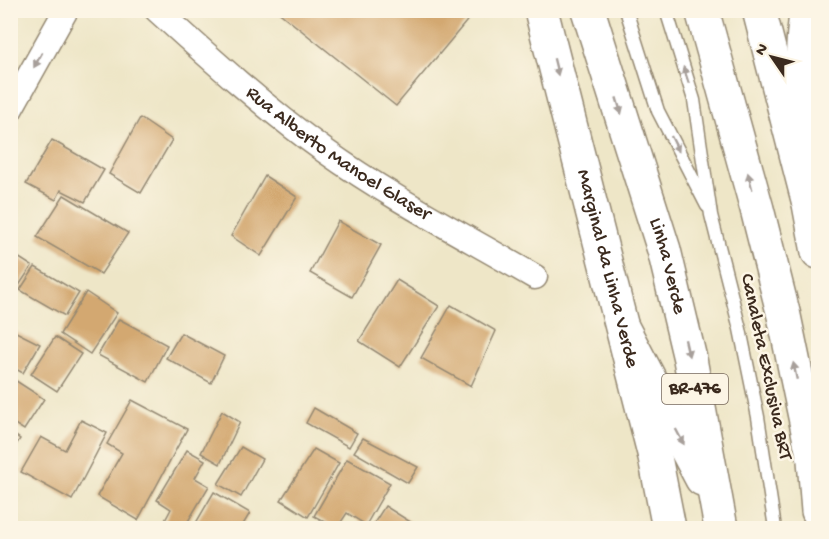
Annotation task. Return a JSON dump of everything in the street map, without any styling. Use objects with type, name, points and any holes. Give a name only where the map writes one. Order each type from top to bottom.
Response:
[{"type":"main road","name":"Marginal da Linha Verde","points":[[541,10],[656,458],[669,528]]},
{"type":"main road","name":"Linha Verde","points":[[588,10],[664,250],[690,359],[719,519]]},
{"type":"main road","points":[[702,10],[784,316],[814,460],[819,511]]},
{"type":"main road","points":[[759,10],[809,204],[819,252]]},
{"type":"main road","points":[[807,10],[803,30],[803,67],[809,204]]},
{"type":"main road","points":[[623,329],[719,519]]},
{"type":"street","points":[[10,110],[66,10]]},
{"type":"street","name":"Rua Alberto Manoel Glaser","points":[[157,10],[229,75],[325,151],[379,186],[535,277]]},
{"type":"lane","name":"Canaleta Exclusiva BRT","points":[[626,10],[658,111],[711,215]]},
{"type":"lane","name":"Canaleta Exclusiva BRT","points":[[666,10],[694,100],[711,215],[740,329],[759,417],[775,528]]},
{"type":"building","points":[[276,10],[476,10],[396,106]]},
{"type":"building","points":[[140,118],[172,140],[141,193],[109,174]]},
{"type":"building","points":[[52,140],[104,170],[85,202],[61,190],[56,200],[26,184]]},
{"type":"building","points":[[265,176],[297,197],[261,256],[231,236]]},
{"type":"building","points":[[64,195],[128,233],[101,274],[37,237]]},
{"type":"building","points":[[338,221],[381,245],[352,297],[310,273]]},
{"type":"building","points":[[10,252],[32,266],[10,299]]},
{"type":"building","points":[[35,267],[79,293],[65,316],[20,290]]},
{"type":"building","points":[[397,280],[439,306],[400,367],[359,341]]},
{"type":"building","points":[[86,292],[117,313],[90,354],[60,334]]},
{"type":"building","points":[[451,305],[496,331],[471,386],[421,358]]},
{"type":"building","points":[[119,319],[167,345],[148,382],[98,355]]},
{"type":"building","points":[[10,329],[40,344],[23,373],[10,366]]},
{"type":"building","points":[[181,333],[224,356],[211,383],[166,358]]},
{"type":"building","points":[[55,337],[81,354],[57,391],[31,374]]},
{"type":"building","points":[[10,377],[44,399],[24,430],[10,421]]},
{"type":"building","points":[[132,400],[187,429],[138,520],[97,496],[122,453],[107,444]]},
{"type":"building","points":[[314,408],[357,433],[349,447],[306,423]]},
{"type":"building","points":[[222,411],[240,422],[220,464],[201,453]]},
{"type":"building","points":[[81,420],[107,433],[72,500],[21,472],[41,437],[65,450]]},
{"type":"building","points":[[10,432],[20,439],[10,454]]},
{"type":"building","points":[[363,438],[418,467],[408,483],[354,452]]},
{"type":"building","points":[[241,447],[262,459],[241,497],[218,484]]},
{"type":"building","points":[[314,449],[339,463],[308,517],[281,500]]},
{"type":"building","points":[[187,450],[205,460],[195,478],[209,486],[184,528],[161,528],[171,509],[157,500]]},
{"type":"building","points":[[347,459],[390,483],[366,525],[347,513],[337,528],[314,516]]},
{"type":"building","points":[[214,492],[250,513],[241,528],[193,528]]},
{"type":"building","points":[[385,506],[420,528],[371,528]]}]
